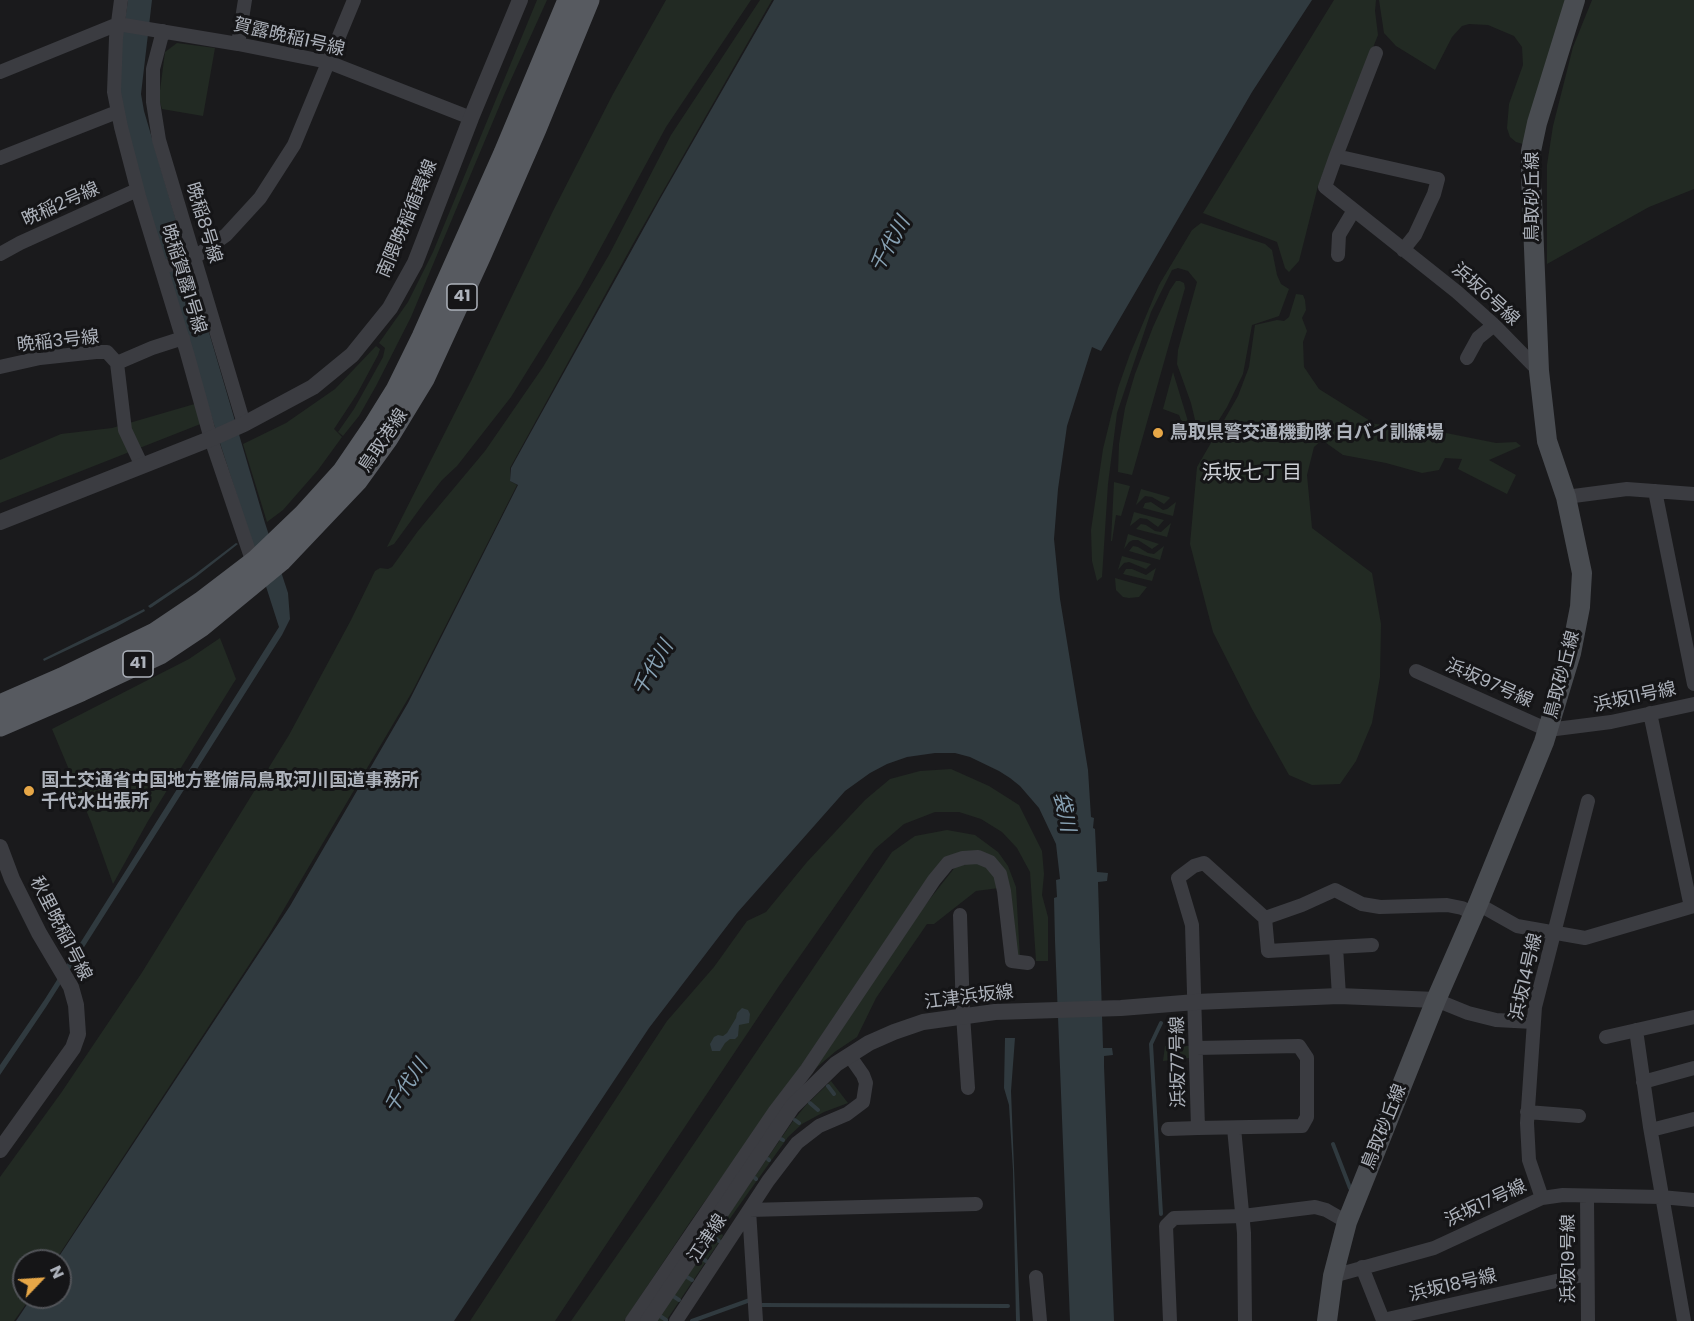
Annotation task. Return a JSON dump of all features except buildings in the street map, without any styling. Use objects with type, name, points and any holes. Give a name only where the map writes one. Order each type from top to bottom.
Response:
[{"type":"main road","name":"鳥取港線","points":[[278,552],[304,514],[342,471],[396,390],[452,272],[568,0]]},
{"type":"main road","name":"鳥取港線","points":[[0,705],[155,633],[278,552],[357,481],[388,438],[424,379],[499,213],[589,0]]},
{"type":"main road","name":"鳥取砂丘線","points":[[1328,1321],[1333,1276],[1347,1222],[1548,730],[1571,653],[1580,607],[1582,573],[1566,497],[1548,441],[1539,371],[1533,263],[1531,151],[1575,0]]},
{"type":"main road","name":"鳥取港線","points":[[0,726],[160,654],[202,626],[257,567]]},
{"type":"street","name":"晩稲賀露1号線","points":[[121,0],[114,92],[117,112],[137,190],[163,267],[213,438],[257,567]]},
{"type":"street","points":[[238,44],[245,0]]},
{"type":"street","points":[[163,267],[192,258],[225,236],[260,198],[294,145],[354,0]]},
{"type":"street","name":"南隈晩稲循環線","points":[[213,438],[313,387],[352,355],[390,308],[415,263],[520,0]]},
{"type":"street","name":"賀露晩稲1号線","points":[[120,24],[327,62],[471,118]]},
{"type":"street","points":[[0,72],[120,24]]},
{"type":"street","name":"晩稲8号線","points":[[158,30],[153,69],[153,102],[159,140],[242,425]]},
{"type":"street","points":[[1376,53],[1336,156],[1438,179],[1434,194],[1415,235],[1403,250]]},
{"type":"street","points":[[0,159],[117,112]]},
{"type":"street","name":"浜坂6号線","points":[[1336,156],[1325,187],[1457,292],[1494,325],[1539,371]]},
{"type":"street","name":"晩稲2号線","points":[[0,254],[137,190]]},
{"type":"street","points":[[1338,255],[1339,235],[1354,210]]},
{"type":"street","points":[[1467,358],[1478,338],[1494,325]]},
{"type":"street","name":"晩稲3号線","points":[[1,362],[107,352],[117,363],[183,338]]},
{"type":"street","points":[[117,363],[126,430],[142,466]]},
{"type":"street","points":[[0,522],[213,438]]},
{"type":"street","points":[[1566,497],[1627,489],[1694,494]]},
{"type":"street","points":[[1655,490],[1694,684]]},
{"type":"street","name":"浜坂97号線","points":[[1416,671],[1548,730]]},
{"type":"street","name":"浜坂11号線","points":[[1548,730],[1572,728],[1694,704]]},
{"type":"street","points":[[1372,945],[1268,951],[1265,918],[1335,890],[1362,904],[1380,907],[1447,905],[1476,909],[1517,926],[1585,938],[1692,907],[1650,713]]},
{"type":"street","name":"浜坂14号線","points":[[1542,1198],[1529,1160],[1527,1112],[1533,1022],[1535,1006],[1588,801]]},
{"type":"street","name":"秋里晩稲1号線","points":[[0,847],[12,879],[39,933],[68,983],[76,1005],[78,1034],[73,1048],[0,1150]]},
{"type":"street","points":[[632,1321],[775,1111],[807,1069],[934,880],[948,863],[963,858],[978,857],[990,862],[1000,874],[1012,961],[1028,963]]},
{"type":"street","name":"浜坂77号線","points":[[1168,1129],[1198,1128],[1192,925],[1178,878],[1194,866],[1204,863],[1265,918]]},
{"type":"street","points":[[960,915],[968,1088]]},
{"type":"street","points":[[1336,947],[1339,996]]},
{"type":"street","name":"江津浜坂線","points":[[648,1321],[792,1107],[836,1064],[869,1043],[903,1029],[923,1022],[995,1012],[1121,1008],[1196,1002],[1339,996],[1436,1000]]},
{"type":"street","points":[[1436,1000],[1468,1013],[1496,1020],[1533,1022]]},
{"type":"street","points":[[1606,1037],[1694,1017]]},
{"type":"street","points":[[1636,1030],[1661,1197],[1683,1321]]},
{"type":"street","points":[[1196,1048],[1299,1046],[1307,1058],[1307,1117],[1302,1126],[1198,1128]]},
{"type":"street","points":[[749,1210],[768,1180],[797,1143],[819,1126],[847,1114],[863,1102],[866,1083],[849,1055]]},
{"type":"street","points":[[1643,1082],[1694,1068]]},
{"type":"street","points":[[1527,1112],[1579,1116]]},
{"type":"street","points":[[1650,1127],[1655,1129],[1694,1119]]},
{"type":"street","points":[[1234,1128],[1243,1216],[1245,1321]]},
{"type":"street","name":"浜坂17号線","points":[[1333,1276],[1434,1248],[1542,1198],[1563,1195],[1694,1200]]},
{"type":"street","name":"浜坂19号線","points":[[1587,1197],[1588,1321]]},
{"type":"street","points":[[749,1210],[976,1204]]},
{"type":"street","points":[[1170,1321],[1166,1226],[1173,1218],[1243,1216],[1314,1207],[1326,1210],[1347,1222]]},
{"type":"street","name":"江津線","points":[[676,1321],[749,1210]]},
{"type":"street","name":"江津線","points":[[749,1210],[756,1321]]},
{"type":"street","name":"浜坂18号線","points":[[1362,1267],[1383,1320],[1407,1318],[1587,1274]]},
{"type":"street","points":[[1036,1277],[1040,1321]]},
{"type":"shaded area","points":[[537,0],[547,0],[504,95],[411,317],[359,416],[343,436],[338,432],[354,409],[383,357],[385,348],[379,343],[408,302],[433,252]]},
{"type":"shaded area","points":[[666,0],[751,0],[666,127],[580,286],[511,397],[457,466],[442,480],[394,544],[387,547],[553,211],[613,94]]},
{"type":"shaded area","points":[[760,0],[772,0],[634,242],[510,468],[510,481],[517,485],[412,692],[268,936],[63,1249],[12,1249],[12,1309],[22,1309],[14,1321],[0,1321],[0,1177],[61,1093],[141,974],[289,735],[375,571],[392,567],[418,531],[485,451],[543,367],[609,255],[671,135]]},
{"type":"shaded area","points":[[1334,0],[1376,0],[1378,35],[1318,186],[1299,261],[1289,272],[1285,268],[1277,242],[1203,213]]},
{"type":"shaded area","points":[[1379,0],[1566,0],[1523,144],[1510,137],[1507,128],[1509,104],[1523,65],[1522,47],[1514,36],[1488,25],[1462,26],[1452,37],[1435,70],[1396,46],[1384,33]]},
{"type":"shaded area","points":[[1592,0],[1694,0],[1694,189],[1649,207],[1547,264],[1547,165],[1553,126],[1573,47]]},
{"type":"shaded area","points":[[177,43],[215,48],[203,116],[162,109],[159,98],[165,52]]},
{"type":"shaded area","points":[[1201,223],[1265,244],[1272,250],[1281,284],[1289,289],[1279,316],[1252,325],[1243,374],[1227,407],[1209,436],[1200,441],[1191,403],[1177,364],[1178,350],[1197,282],[1188,271],[1178,268],[1172,270],[1151,312],[1117,413],[1108,484],[1102,577],[1097,581],[1092,561],[1091,530],[1103,449],[1118,388],[1159,285],[1192,230]]},
{"type":"shaded area","points":[[1176,281],[1184,283],[1185,288],[1132,475],[1118,472],[1119,444],[1125,408],[1135,374],[1153,327]]},
{"type":"shaded area","points":[[1296,294],[1303,295],[1305,300],[1306,310],[1302,318],[1307,331],[1303,342],[1304,367],[1319,389],[1375,424],[1431,430],[1496,443],[1516,442],[1521,446],[1489,460],[1516,475],[1507,494],[1458,469],[1462,459],[1445,458],[1439,470],[1422,473],[1343,455],[1322,440],[1314,447],[1307,475],[1312,528],[1372,573],[1381,624],[1380,677],[1372,723],[1356,761],[1340,784],[1312,785],[1289,775],[1213,632],[1190,544],[1197,467],[1238,396],[1249,367],[1255,325],[1277,320],[1284,321],[1289,317]]},
{"type":"shaded area","points":[[376,346],[380,349],[378,355],[357,394],[334,429],[342,437],[318,470],[283,510],[267,522],[243,444],[286,423],[335,389]]},
{"type":"shaded area","points":[[1173,372],[1189,426],[1183,425],[1179,415],[1163,409]]},
{"type":"shaded area","points":[[198,403],[203,423],[0,503],[0,460],[61,434],[112,428]]},
{"type":"shaded area","points":[[1114,482],[1130,486],[1121,516],[1116,515],[1111,541]]},
{"type":"shaded area","points":[[1141,489],[1170,498],[1164,504],[1145,496],[1136,505]]},
{"type":"shaded area","points":[[1151,502],[1163,510],[1176,502],[1173,516],[1143,508],[1145,503]]},
{"type":"shaded area","points":[[1134,512],[1164,520],[1158,527],[1147,519],[1140,518],[1130,526]]},
{"type":"shaded area","points":[[1171,523],[1167,537],[1136,529],[1141,524],[1161,532]]},
{"type":"shaded area","points":[[1128,534],[1159,544],[1152,549],[1138,540],[1133,540],[1124,549]]},
{"type":"shaded area","points":[[1133,546],[1154,554],[1164,546],[1160,560],[1129,551]]},
{"type":"shaded area","points":[[1122,556],[1151,564],[1146,569],[1129,562],[1124,563],[1118,570]]},
{"type":"shaded area","points":[[1156,568],[1152,581],[1123,574],[1126,569],[1132,569],[1146,575]]},
{"type":"shaded area","points":[[1115,578],[1147,587],[1139,597],[1123,597],[1116,590]]},
{"type":"shaded area","points":[[220,638],[236,679],[148,821],[113,884],[91,822],[52,729],[189,659]]},
{"type":"shaded area","points":[[951,769],[989,786],[1019,805],[1042,851],[1044,874],[1042,895],[1048,917],[1048,961],[1036,961],[1030,872],[1017,848],[1002,832],[981,819],[959,812],[935,812],[904,824],[875,849],[779,986],[555,1321],[470,1321],[667,1021],[714,967],[747,921],[766,912],[807,862],[865,800],[890,779],[920,771]]},
{"type":"shaded area","points":[[947,830],[975,835],[998,852],[1008,866],[1016,887],[1020,959],[1015,958],[1004,873],[960,853],[879,957],[690,1222],[624,1321],[571,1321],[892,852],[915,836]]},
{"type":"shaded area","points":[[977,862],[987,865],[995,874],[999,888],[976,891],[934,924],[927,924],[876,998],[857,1037],[810,1073],[906,929],[956,866]]},
{"type":"shaded area","points":[[1165,1046],[1189,1046],[1190,1058],[1163,1061]]},
{"type":"shaded area","points":[[831,1081],[848,1103],[802,1124],[788,1137],[721,1231],[723,1236],[666,1321],[655,1321],[793,1121]]},
{"type":"water","points":[[128,0],[152,0],[141,94],[144,111],[265,523],[288,593],[290,619],[46,1007],[0,1075],[0,1065],[45,999],[279,627],[211,415],[140,181],[119,96],[121,46]]},
{"type":"water","points":[[774,0],[1312,0],[1252,92],[1101,351],[1092,347],[1067,426],[1054,539],[1060,599],[1088,770],[1097,872],[1108,873],[1107,881],[1098,882],[1103,1048],[1112,1048],[1113,1055],[1104,1056],[1104,1066],[1114,1321],[1070,1321],[1055,941],[1054,898],[1057,897],[1056,880],[1060,879],[1056,844],[1039,808],[1010,778],[970,757],[955,753],[935,753],[907,757],[887,764],[845,791],[737,913],[649,1028],[454,1321],[16,1321],[24,1309],[72,1309],[72,1249],[64,1249],[290,906],[408,703],[518,485],[510,481],[511,468],[660,199]]},
{"type":"water","points":[[236,543],[238,544],[196,577],[152,607],[148,606],[194,575]]},
{"type":"water","points":[[144,609],[145,611],[116,627],[44,661],[43,659]]},
{"type":"water","points":[[742,1008],[748,1010],[750,1014],[749,1023],[739,1025],[738,1036],[725,1043],[720,1051],[712,1051],[710,1044],[714,1037],[727,1033]]},
{"type":"water","points":[[1005,1038],[1015,1038],[1011,1091],[1020,1321],[1016,1321],[1013,1170],[1009,1105],[1004,1088]]},
{"type":"waterway","points":[[1161,1023],[1151,1044],[1161,1214]]},
{"type":"waterway","points":[[828,1086],[834,1094]]},
{"type":"waterway","points":[[810,1103],[818,1110]]},
{"type":"waterway","points":[[795,1120],[799,1123]]},
{"type":"waterway","points":[[1333,1144],[1350,1188]]},
{"type":"waterway","points":[[714,1237],[719,1241]]},
{"type":"waterway","points":[[700,1257],[706,1261]]},
{"type":"waterway","points":[[687,1277],[692,1280]]},
{"type":"waterway","points":[[673,1296],[679,1300]]},
{"type":"waterway","points":[[692,1321],[750,1300]]},
{"type":"waterway","points":[[762,1305],[1008,1306]]},
{"type":"waterway","points":[[660,1316],[666,1320]]},
{"type":"place","name":"鳥取県警交通機動隊 白バイ訓練場","points":[[1158,433]]},
{"type":"place","name":"国土交通省中国地方整備局鳥取河川国道事務所 千代水出張所","points":[[29,791]]},
{"type":"district","name":"浜坂七丁目","points":[[1252,474]]},
{"type":"water label","name":"千代川","points":[[891,245]]},
{"type":"water label","name":"千代川","points":[[654,669]]},
{"type":"water label","name":"袋川","points":[[1063,812]]},
{"type":"water label","name":"千代川","points":[[407,1087]]}]
